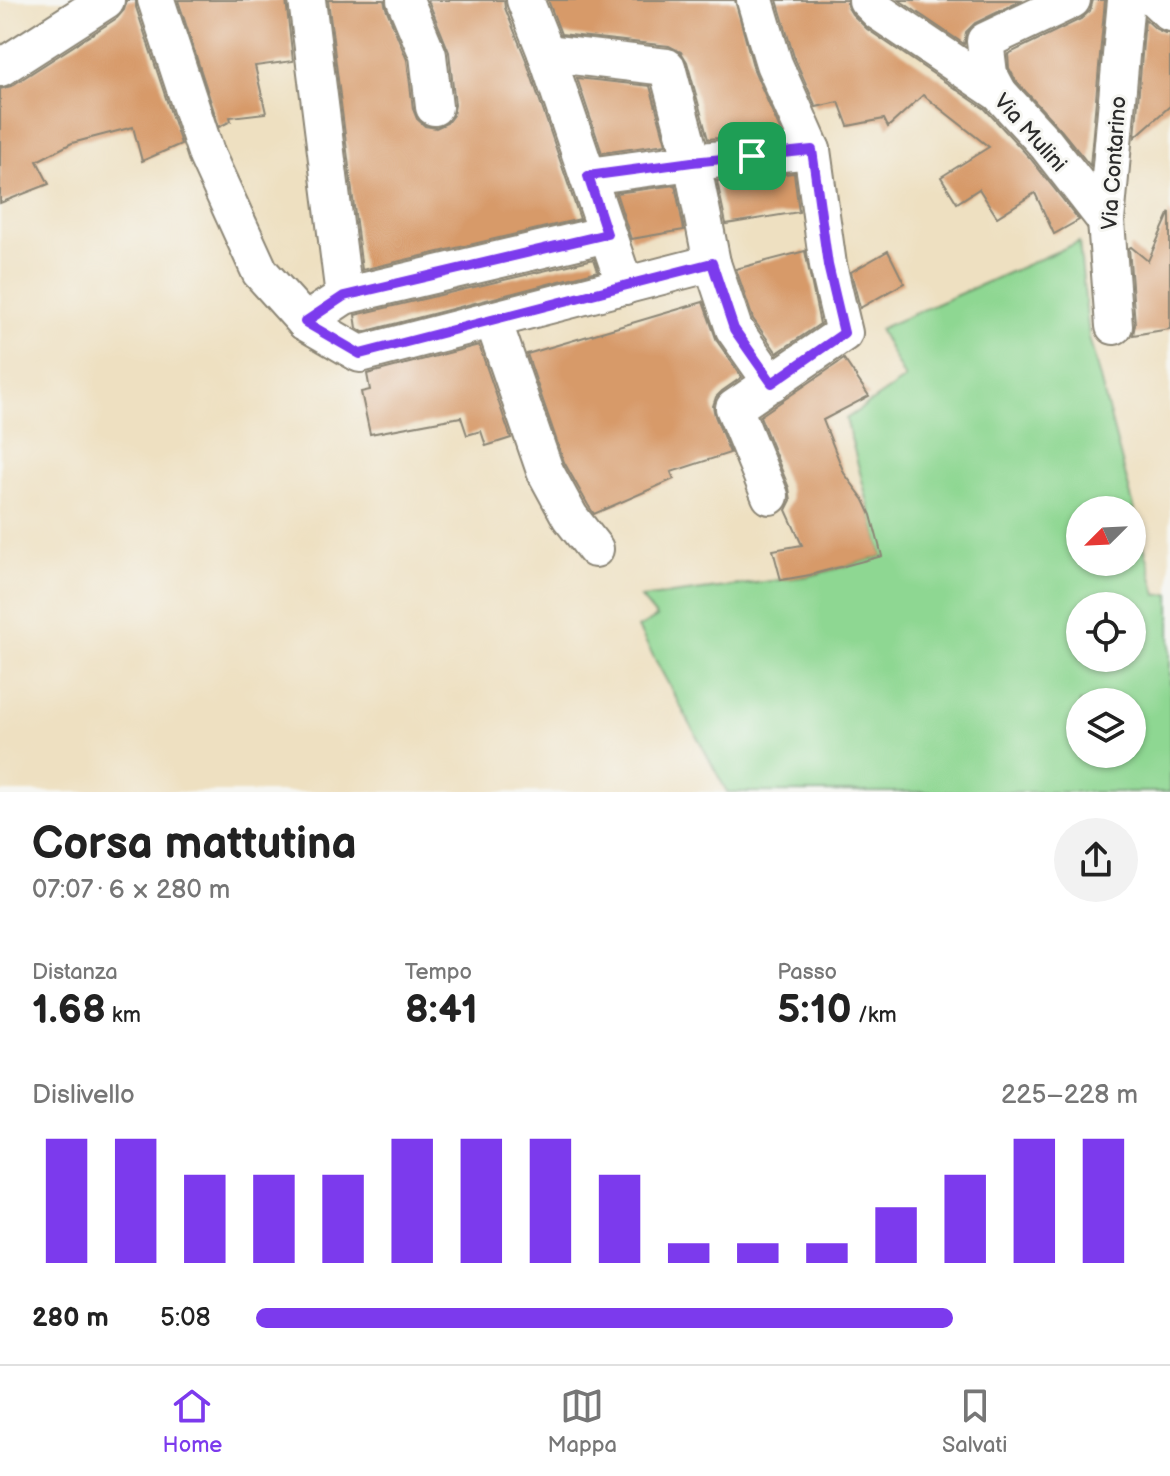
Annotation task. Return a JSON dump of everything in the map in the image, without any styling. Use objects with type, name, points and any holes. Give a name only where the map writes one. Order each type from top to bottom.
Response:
[{"type":"street","points":[[0,68],[106,0]]},
{"type":"street","points":[[156,0],[207,156],[260,272],[305,322],[360,354],[620,287],[714,269]]},
{"type":"street","points":[[307,0],[344,296]]},
{"type":"street","points":[[405,0],[428,55],[434,107]]},
{"type":"street","points":[[525,0],[609,238],[620,287]]},
{"type":"street","points":[[755,0],[774,64],[812,150],[828,265],[844,333],[734,408],[770,496]]},
{"type":"street","name":"Via Mulini","points":[[867,0],[879,12],[999,93],[1046,144],[1106,221]]},
{"type":"street","points":[[999,93],[989,74],[985,41],[1072,0]]},
{"type":"street","name":"Via Contarino","points":[[1114,326],[1106,221],[1126,0]]},
{"type":"street","points":[[1156,0],[1170,13]]},
{"type":"street","points":[[546,53],[667,67],[692,162],[714,269],[734,329],[772,383]]},
{"type":"street","points":[[588,176],[812,150]]},
{"type":"street","points":[[305,322],[344,296],[609,238]]},
{"type":"street","points":[[493,320],[545,471],[570,517],[595,549]]},
{"type":"green space","points":[[1079,242],[1089,337],[1131,496],[1066,496],[1066,576],[1146,576],[1146,553],[1157,595],[1170,594],[1170,792],[727,792],[638,628],[657,617],[641,598],[810,576],[882,556],[846,419],[905,379],[879,329]]},
{"type":"building","points":[[127,0],[136,0],[181,144],[142,161],[133,127],[72,143],[37,161],[49,184],[0,203],[0,89],[11,86],[117,18]]},
{"type":"building","points":[[178,0],[286,0],[293,61],[255,66],[266,113],[230,117],[231,121],[219,127]]},
{"type":"building","points":[[328,0],[384,0],[407,60],[417,119],[425,126],[436,128],[447,123],[455,105],[449,52],[428,0],[504,0],[580,219],[362,270]]},
{"type":"building","points":[[548,0],[735,0],[754,70],[781,132],[708,139],[687,62],[681,52],[669,46],[561,34]]},
{"type":"building","points":[[777,0],[847,0],[852,14],[867,29],[985,109],[1030,158],[1079,220],[1054,234],[1035,193],[997,217],[979,189],[957,203],[941,177],[989,147],[923,95],[888,127],[884,119],[848,126],[839,102],[816,107],[794,57]]},
{"type":"building","points":[[899,0],[1023,0],[975,23],[966,32],[964,44]]},
{"type":"building","points":[[1093,0],[1105,0],[1090,166],[1016,81],[1009,68],[1008,54],[1081,19],[1090,11]]},
{"type":"building","points":[[1145,19],[1156,29],[1170,33],[1170,106],[1135,137]]},
{"type":"building","points":[[577,78],[650,86],[666,144],[602,153]]},
{"type":"building","points":[[794,173],[799,212],[726,224],[717,181]]},
{"type":"building","points":[[675,185],[684,230],[631,239],[616,193]]},
{"type":"building","points":[[1170,212],[1170,329],[1133,335],[1135,324],[1129,248],[1148,261]]},
{"type":"building","points":[[805,251],[820,324],[777,353],[753,319],[736,269]]},
{"type":"building","points":[[888,251],[904,283],[860,308],[851,272]]},
{"type":"building","points":[[594,259],[598,271],[363,332],[357,328],[355,315]]},
{"type":"building","points":[[703,302],[717,341],[742,377],[716,397],[713,406],[730,453],[671,472],[674,479],[594,514],[564,462],[527,354]]},
{"type":"building","points":[[479,345],[511,438],[486,446],[481,431],[467,435],[461,417],[370,434],[361,392],[370,390],[367,374]]},
{"type":"building","points":[[844,359],[869,396],[823,420],[844,473],[871,515],[882,556],[781,580],[773,550],[802,545],[786,510],[791,500],[789,488],[760,416]]},
{"type":"route","points":[[812,150],[828,265],[844,333],[772,383],[734,329],[712,263],[360,354],[305,322],[344,296],[607,234],[588,176],[752,156],[812,150]]}]
